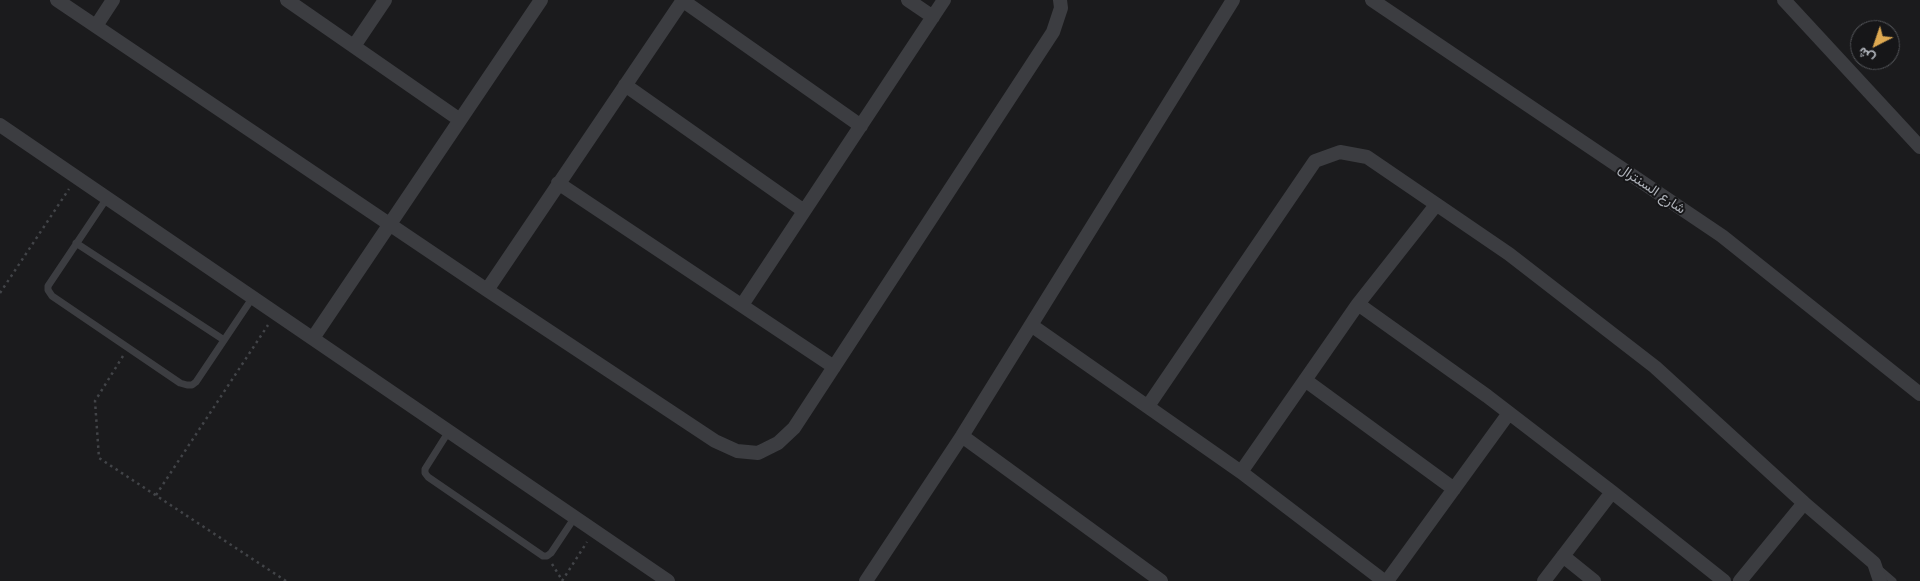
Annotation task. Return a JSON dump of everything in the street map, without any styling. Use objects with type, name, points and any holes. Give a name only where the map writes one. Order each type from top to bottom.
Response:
[{"type":"street","points":[[57,0],[487,290],[715,441],[737,451],[758,453],[778,443],[794,428],[1053,32],[1061,8],[1060,0]]},
{"type":"street","points":[[96,26],[113,0]]},
{"type":"street","points":[[287,0],[460,120]]},
{"type":"street","points":[[354,46],[385,0]]},
{"type":"street","points":[[313,338],[541,0]]},
{"type":"street","points":[[487,290],[683,0],[861,126]]},
{"type":"street","points":[[908,0],[933,17]]},
{"type":"street","points":[[742,306],[944,0]]},
{"type":"street","points":[[866,581],[962,436],[1233,0]]},
{"type":"street","name":"شارع السنترال","points":[[1372,0],[1722,236],[1920,394]]},
{"type":"street","points":[[1784,0],[1920,147]]},
{"type":"street","points":[[625,85],[804,211]]},
{"type":"street","points":[[0,125],[668,581]]},
{"type":"street","points":[[1148,406],[1315,162],[1340,152],[1367,158],[1509,254],[1655,367],[1804,503],[1874,563],[1880,581]]},
{"type":"street","points":[[558,183],[834,367]]},
{"type":"street","points":[[1241,472],[1358,304],[1436,205]]},
{"type":"street","points":[[1358,304],[1509,413],[1724,581]]},
{"type":"street","points":[[1031,325],[1241,472],[1386,581],[1509,413]]},
{"type":"street","points":[[1305,380],[1454,489]]},
{"type":"street","points":[[962,436],[1161,581]]},
{"type":"street","points":[[1544,581],[1612,492]]},
{"type":"street","points":[[1740,581],[1804,503]]},
{"type":"street","points":[[1563,556],[1594,581]]},
{"type":"lane","points":[[106,198],[48,286],[48,290],[52,296],[128,348],[180,383],[192,385],[196,382],[253,297]]},
{"type":"lane","points":[[76,243],[224,340]]},
{"type":"lane","points":[[449,432],[425,469],[428,477],[543,556],[547,556],[575,517]]},
{"type":"lane","points":[[1874,563],[1892,581]]},
{"type":"path","points":[[0,293],[76,177]]},
{"type":"path","points":[[156,495],[276,313]]},
{"type":"path","points":[[128,348],[95,401],[99,458],[286,581]]},
{"type":"path","points":[[547,556],[562,580],[595,531]]}]
